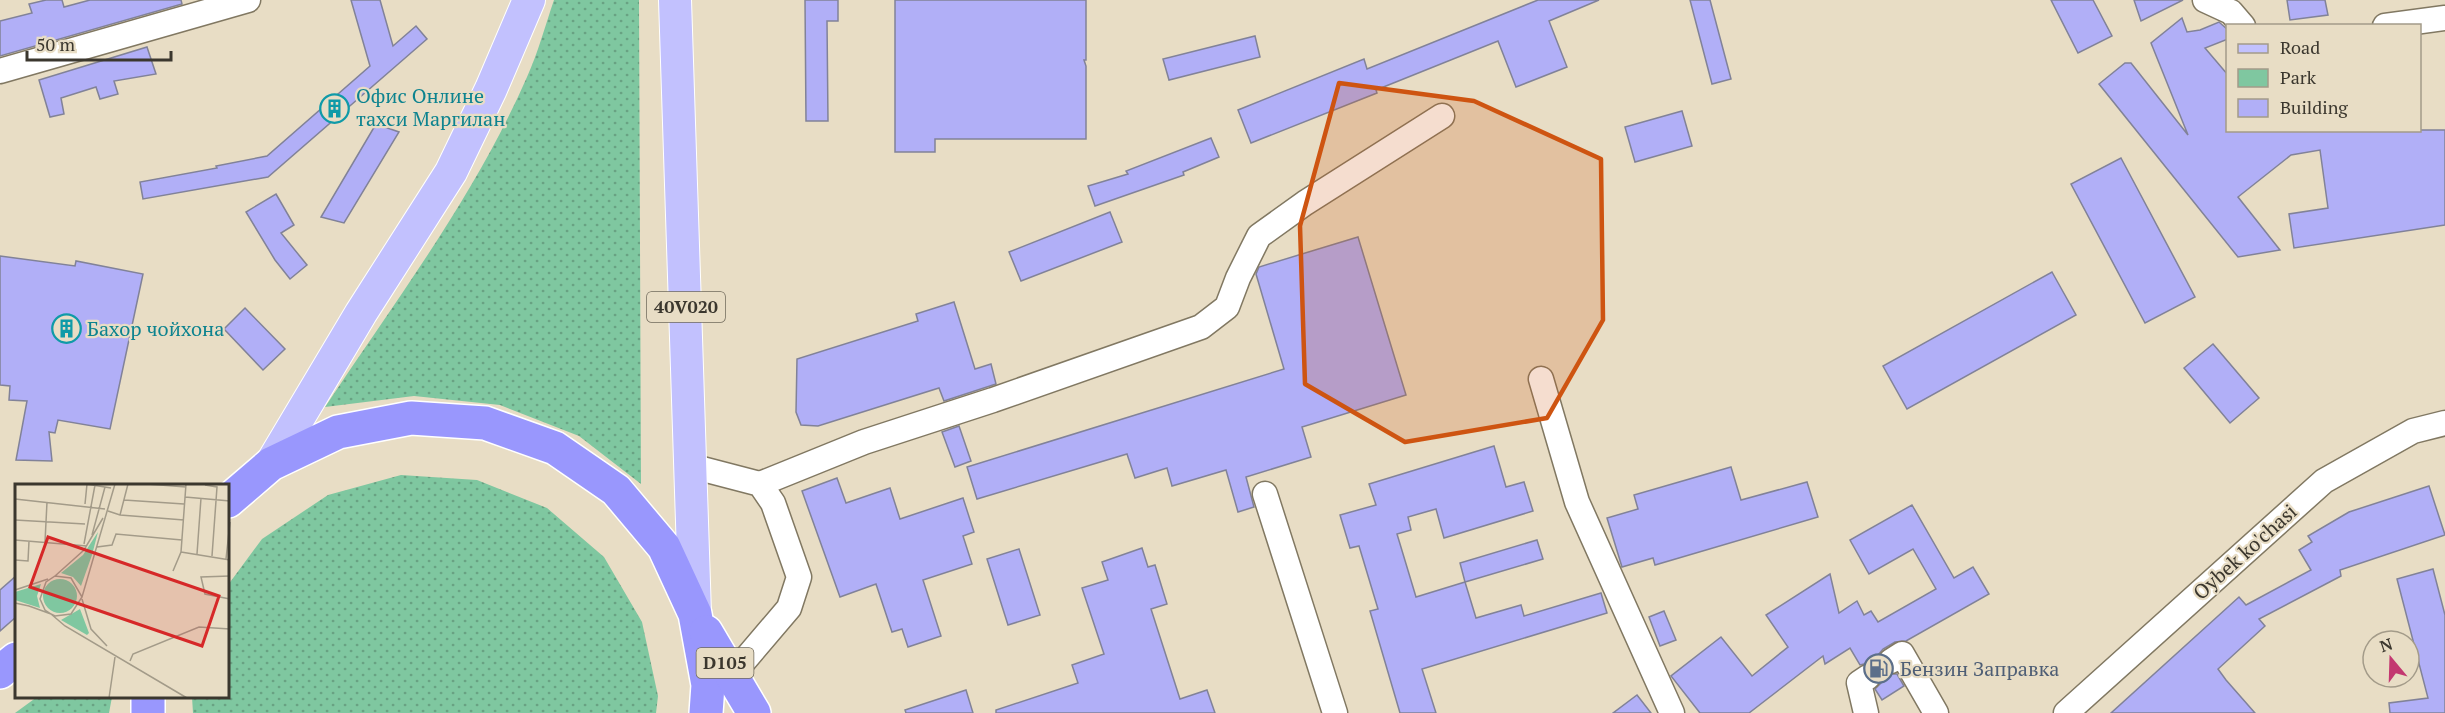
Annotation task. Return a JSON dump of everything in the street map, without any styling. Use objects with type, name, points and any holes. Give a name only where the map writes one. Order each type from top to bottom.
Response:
[{"type":"highway","points":[[230,499],[272,464],[338,432],[411,418],[485,423],[555,448],[616,490],[664,547],[695,614],[708,685],[706,713]]},
{"type":"highway","name":"D105","points":[[695,614],[754,713]]},
{"type":"highway","points":[[0,672],[15,660]]},
{"type":"main road","points":[[272,464],[362,313],[451,172],[530,0]]},
{"type":"main road","name":"40V020","points":[[675,0],[695,614]]},
{"type":"street","points":[[0,71],[248,0]]},
{"type":"street","points":[[2205,0],[2231,12],[2241,24]]},
{"type":"street","points":[[2400,24],[2445,18]]},
{"type":"street","points":[[691,466],[760,484],[864,442],[1201,327],[1227,307],[1238,278],[1259,236],[1305,203],[1442,116]]},
{"type":"street","points":[[1541,379],[1577,502],[1672,713]]},
{"type":"street","name":"Oybek ko'chasi","points":[[2066,713],[2324,482],[2413,431],[2445,423]]},
{"type":"street","points":[[732,675],[789,608],[800,577],[773,502],[760,484]]},
{"type":"street","points":[[1265,494],[1335,713]]},
{"type":"street","points":[[1891,662],[1902,654],[1936,713]]},
{"type":"street","points":[[1866,713],[1859,683],[1868,677]]},
{"type":"highlighted area","points":[[1339,83],[1474,101],[1601,159],[1603,320],[1547,418],[1405,442],[1305,384],[1300,226]]},
{"type":"green space","points":[[554,0],[639,0],[641,484],[579,436],[500,405],[414,396],[325,407],[433,246],[483,164],[531,68]]},
{"type":"green space","points":[[401,475],[477,480],[547,508],[604,557],[642,622],[658,696],[656,713],[193,713],[192,698],[230,698],[230,582],[262,539],[328,495]]},
{"type":"green space","points":[[36,698],[112,698],[109,713],[15,713]]},
{"type":"building","points":[[46,0],[62,0],[64,7],[90,0],[181,0],[182,4],[0,56],[0,21],[32,13],[29,4]]},
{"type":"building","name":"Офис Онлине тахси Маргилан","points":[[351,0],[380,0],[393,46],[416,26],[427,39],[268,177],[143,199],[140,182],[267,156],[370,66]]},
{"type":"building","points":[[805,0],[838,0],[838,21],[827,21],[828,121],[806,121]]},
{"type":"building","points":[[895,0],[1086,0],[1086,60],[1084,60],[1086,66],[1086,139],[935,139],[935,152],[895,152]]},
{"type":"building","points":[[1538,0],[1599,0],[1549,21],[1567,67],[1516,87],[1498,41],[1376,90],[1377,93],[1251,143],[1238,110],[1364,59],[1367,69]]},
{"type":"building","points":[[1690,0],[1710,0],[1731,79],[1712,84]]},
{"type":"building","points":[[2051,0],[2093,0],[2112,36],[2078,53]]},
{"type":"building","points":[[2134,0],[2183,0],[2141,21]]},
{"type":"building","points":[[2287,0],[2325,0],[2328,15],[2290,20]]},
{"type":"building","points":[[2182,18],[2187,32],[2200,30],[2219,22],[2226,28],[2226,40],[2205,48],[2226,73],[2226,132],[2445,130],[2445,225],[2294,248],[2289,214],[2328,208],[2320,150],[2291,155],[2238,197],[2280,250],[2238,257],[2099,84],[2125,63],[2131,63],[2188,135],[2151,43]]},
{"type":"building","points":[[1255,36],[1260,57],[1169,80],[1163,59]]},
{"type":"building","points":[[147,47],[156,74],[114,81],[118,94],[100,99],[96,87],[61,98],[64,114],[50,117],[39,80]]},
{"type":"building","points":[[1682,111],[1692,146],[1635,162],[1625,127]]},
{"type":"building","points":[[376,124],[399,132],[344,223],[321,217]]},
{"type":"building","points":[[1211,138],[1219,157],[1183,172],[1184,175],[1095,206],[1088,186],[1128,174],[1126,171]]},
{"type":"building","points":[[2121,158],[2195,297],[2145,323],[2071,184]]},
{"type":"building","points":[[276,194],[294,225],[281,233],[307,265],[290,279],[275,260],[246,212]]},
{"type":"building","points":[[1110,212],[1122,242],[1021,281],[1009,252]]},
{"type":"building","points":[[1358,237],[1406,395],[1302,427],[1311,457],[1246,477],[1254,507],[1238,512],[1226,470],[1172,486],[1167,468],[1135,478],[1127,454],[977,499],[967,467],[1284,369],[1256,274],[1259,267]]},
{"type":"building","name":"Бахор чойхона","points":[[0,256],[75,266],[76,261],[143,274],[110,429],[58,420],[55,433],[49,432],[52,461],[16,460],[27,401],[9,400],[10,386],[0,385]]},
{"type":"building","points":[[2052,272],[2076,315],[1907,409],[1883,366]]},
{"type":"building","points":[[954,302],[975,369],[991,364],[996,384],[944,401],[939,388],[818,426],[801,425],[796,412],[797,359],[918,321],[916,314]]},
{"type":"building","points":[[245,308],[285,349],[263,370],[224,329]]},
{"type":"building","points":[[2213,344],[2259,398],[2230,423],[2184,368]]},
{"type":"building","points":[[959,426],[971,461],[955,467],[942,432]]},
{"type":"building","points":[[1494,446],[1506,487],[1524,482],[1533,511],[1444,538],[1436,509],[1408,517],[1411,530],[1397,534],[1416,597],[1465,582],[1476,618],[1521,605],[1524,616],[1601,593],[1607,613],[1422,669],[1436,713],[1400,713],[1370,611],[1378,609],[1359,546],[1350,548],[1340,515],[1376,505],[1369,484]]},
{"type":"building","points":[[1731,467],[1741,500],[1807,482],[1818,517],[1655,565],[1653,558],[1622,567],[1607,518],[1638,509],[1634,495]]},
{"type":"building","points":[[837,478],[846,503],[890,488],[900,519],[963,498],[974,532],[963,536],[972,564],[923,580],[941,636],[908,647],[902,629],[892,632],[876,584],[840,597],[802,491]]},
{"type":"building","points":[[2429,486],[2445,535],[2340,570],[2341,576],[2259,619],[2265,626],[2218,669],[2255,713],[2111,713],[2239,597],[2246,605],[2311,570],[2299,550],[2312,542],[2308,536],[2349,512]]},
{"type":"building","points":[[1912,505],[1954,578],[1973,567],[1989,594],[1906,641],[1895,642],[1883,649],[1878,655],[1879,668],[1868,663],[1860,665],[1850,648],[1825,664],[1823,656],[1749,713],[1700,713],[1671,676],[1721,637],[1752,676],[1788,647],[1766,615],[1830,574],[1839,613],[1857,601],[1864,615],[1871,611],[1878,622],[1936,589],[1913,549],[1869,574],[1850,540]]},
{"type":"building","points":[[1537,540],[1543,559],[1465,582],[1460,563]]},
{"type":"building","points":[[1142,548],[1148,567],[1155,565],[1167,604],[1151,609],[1180,699],[1207,690],[1215,713],[996,713],[996,710],[1078,683],[1072,665],[1104,654],[1082,588],[1108,580],[1102,562]]},
{"type":"building","points":[[1019,549],[1040,615],[1008,625],[987,559]]},
{"type":"building","points":[[2433,569],[2445,615],[2445,713],[2390,713],[2389,703],[2428,698],[2421,671],[2421,629],[2410,629],[2397,579]]},
{"type":"building","points":[[15,577],[15,618],[0,631],[0,590]]},
{"type":"building","points":[[1664,611],[1676,640],[1660,646],[1649,617]]},
{"type":"building","points":[[1880,670],[1885,674],[1897,674],[1904,686],[1882,700],[1875,689],[1881,683]]},
{"type":"building","points":[[966,690],[973,713],[906,713],[905,710]]},
{"type":"building","points":[[1637,695],[1651,713],[1613,713]]},
{"type":"place","name":"Офис Онлине тахси Маргилан","points":[[335,108]]},
{"type":"place","name":"Бахор чойхона","points":[[66,329]]},
{"type":"place","name":"Бензин Заправка","points":[[1879,669]]}]
